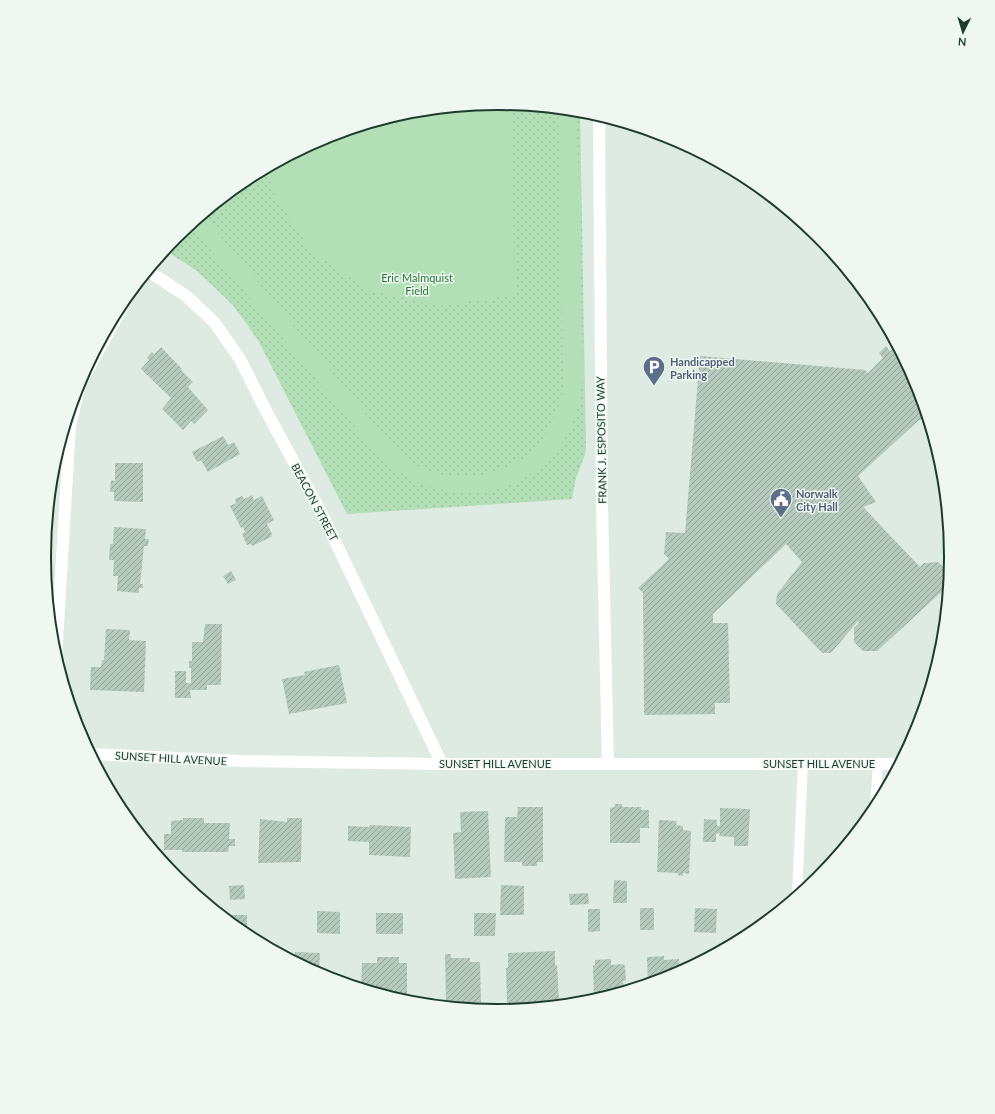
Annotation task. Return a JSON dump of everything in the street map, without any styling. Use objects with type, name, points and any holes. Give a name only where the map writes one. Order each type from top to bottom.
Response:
[{"type":"street","name":"FRANK J. ESPOSITO WAY","points":[[599,123],[602,505],[608,763]]},
{"type":"street","name":"BEACON STREET","points":[[153,274],[185,295],[214,322],[240,359],[265,409],[322,514],[442,764]]},
{"type":"street","points":[[57,629],[67,437]]},
{"type":"street","name":"SUNSET HILL AVENUE","points":[[97,754],[240,761],[442,764],[893,764]]},
{"type":"lane","points":[[797,888],[803,763]]},
{"type":"lane","points":[[876,793],[878,763]]},
{"type":"green space","points":[[511,110],[515,295],[439,306],[368,290],[311,251],[274,194],[268,174],[327,144],[354,134],[410,119],[439,114],[468,111]]},
{"type":"green space","name":"Eric Malmquist Field","points":[[468,111],[527,111],[580,118],[586,447],[585,455],[576,478],[572,499],[347,514],[258,340],[232,304],[197,271],[171,254],[182,241],[203,221],[249,186],[274,170],[327,144],[354,134],[410,119]]},
{"type":"green space","points":[[558,114],[577,118],[583,378],[580,399],[574,420],[558,448],[537,469],[513,483],[486,491],[458,492],[430,487],[403,474],[378,455],[194,230],[206,219],[393,447],[405,458],[420,467],[448,475],[479,475],[494,472],[522,459],[534,450],[544,437],[552,422],[563,390]]},
{"type":"building","name":"Norwalk City Hall","points":[[886,346],[890,351],[892,349],[898,360],[910,386],[922,420],[919,420],[858,476],[876,502],[863,507],[920,567],[924,563],[938,562],[944,567],[942,591],[877,651],[863,651],[854,642],[854,628],[859,623],[858,621],[831,653],[822,653],[776,604],[777,594],[802,562],[786,544],[713,614],[713,623],[728,623],[730,703],[715,703],[715,714],[644,715],[643,593],[638,588],[669,559],[664,554],[666,532],[685,533],[700,356],[865,370],[868,373],[883,358],[879,353]]},
{"type":"building","points":[[161,347],[193,382],[188,387],[208,410],[194,424],[191,421],[183,430],[162,409],[171,398],[141,369],[149,360],[147,358],[152,352],[154,354]]},
{"type":"building","points":[[223,436],[228,445],[234,442],[240,454],[208,472],[201,460],[197,462],[192,452]]},
{"type":"building","points":[[115,463],[143,463],[143,502],[114,501],[114,492],[110,492],[111,480],[115,481]]},
{"type":"building","points":[[252,495],[254,500],[262,496],[274,520],[267,524],[272,534],[271,537],[252,546],[251,544],[247,545],[242,534],[245,532],[243,527],[241,528],[230,506],[236,503],[235,499],[242,496],[244,499]]},
{"type":"building","points":[[114,527],[146,529],[145,539],[149,539],[148,546],[144,546],[140,584],[143,584],[143,588],[139,588],[139,593],[117,591],[118,576],[113,576],[114,560],[109,560],[110,544],[113,544]]},
{"type":"building","points":[[231,571],[236,580],[228,584],[223,576]]},
{"type":"building","points":[[205,624],[222,624],[221,685],[207,685],[207,690],[190,690],[191,698],[175,698],[175,671],[186,671],[186,683],[191,683],[191,668],[189,668],[189,661],[192,661],[192,642],[203,642]]},
{"type":"building","points":[[106,629],[130,630],[129,640],[146,641],[144,692],[90,690],[91,667],[101,667],[102,660],[104,660]]},
{"type":"building","points":[[339,665],[347,703],[289,714],[282,679],[305,675],[304,672]]},
{"type":"building","points":[[615,804],[622,804],[622,807],[641,807],[641,810],[649,810],[649,828],[640,828],[640,843],[610,843],[610,808],[615,807]]},
{"type":"building","points":[[518,807],[543,807],[543,862],[537,862],[537,866],[522,866],[522,862],[504,862],[505,817],[517,817]]},
{"type":"building","points":[[720,808],[750,809],[748,846],[734,846],[734,837],[719,836],[720,833],[716,834],[716,842],[703,842],[704,819],[717,820],[717,826],[720,826]]},
{"type":"building","points":[[488,811],[491,877],[455,879],[453,833],[461,832],[460,812]]},
{"type":"building","points":[[183,818],[204,818],[204,823],[230,823],[229,839],[235,839],[235,846],[229,846],[228,852],[182,852],[182,850],[164,850],[164,834],[171,834],[171,821],[183,820]]},
{"type":"building","points":[[287,818],[302,818],[301,862],[258,863],[260,819],[287,822]]},
{"type":"building","points":[[659,820],[677,821],[676,825],[683,826],[683,830],[691,831],[689,874],[683,873],[683,876],[678,875],[678,873],[657,872]]},
{"type":"building","points":[[370,825],[411,827],[410,857],[369,855],[369,842],[348,841],[348,826],[369,827]]},
{"type":"building","points":[[614,880],[627,881],[627,903],[613,903]]},
{"type":"building","points":[[244,885],[245,899],[230,900],[229,886]]},
{"type":"building","points":[[501,885],[524,886],[524,915],[500,915]]},
{"type":"building","points":[[588,893],[589,904],[570,905],[569,894]]},
{"type":"building","points":[[640,908],[654,908],[654,930],[640,930]]},
{"type":"building","points":[[695,908],[717,909],[716,933],[694,932]]},
{"type":"building","points":[[588,909],[600,909],[600,931],[588,932]]},
{"type":"building","points":[[317,911],[340,912],[340,934],[317,933]]},
{"type":"building","points":[[376,913],[403,913],[403,934],[376,934]]},
{"type":"building","points":[[474,913],[496,913],[495,936],[474,936]]},
{"type":"building","points":[[231,915],[247,915],[247,927]]},
{"type":"building","points":[[555,951],[559,999],[527,1003],[507,1003],[506,968],[508,968],[508,953]]},
{"type":"building","points":[[295,952],[320,953],[319,966],[300,957],[295,954]]},
{"type":"building","points":[[445,954],[451,954],[451,958],[470,958],[470,962],[480,962],[481,1002],[479,1003],[468,1003],[446,1001]]},
{"type":"building","points":[[664,956],[664,960],[679,959],[679,964],[648,977],[647,957]]},
{"type":"building","points":[[377,957],[399,957],[399,963],[407,963],[407,994],[361,982],[362,963],[377,963]]},
{"type":"building","points":[[611,959],[611,965],[623,964],[625,966],[626,981],[623,981],[623,985],[594,993],[593,965],[595,966],[595,960]]},
{"type":"place","name":"Handicapped Parking","points":[[654,386]]},
{"type":"place","name":"Norwalk City Hall","points":[[781,518]]}]
